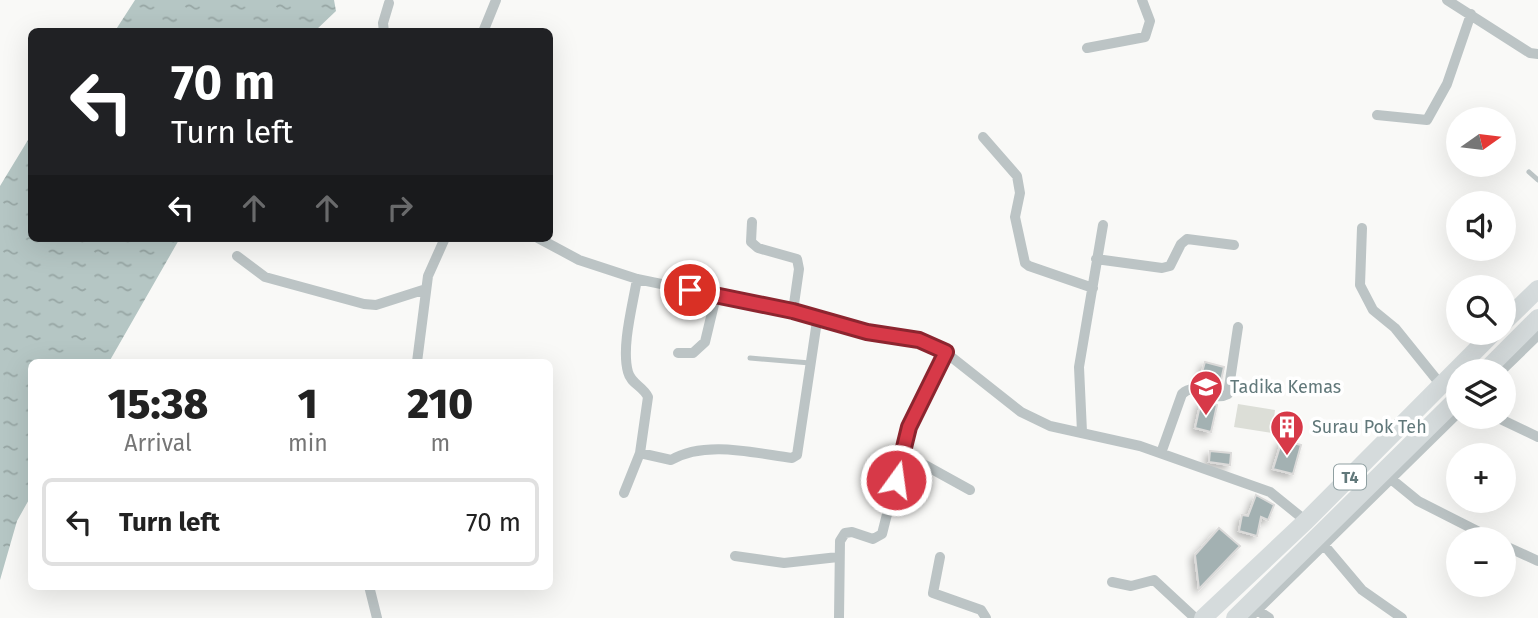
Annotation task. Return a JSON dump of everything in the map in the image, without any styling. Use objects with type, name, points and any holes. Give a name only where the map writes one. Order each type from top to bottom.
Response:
[{"type":"highway","points":[[1516,310],[1538,289]]},
{"type":"highway","points":[[1497,359],[1538,318]]},
{"type":"highway","name":"T4","points":[[1203,618],[1307,520],[1481,345]]},
{"type":"highway","name":"T4","points":[[1235,618],[1446,410]]},
{"type":"street","points":[[484,28],[496,0]]},
{"type":"street","points":[[1087,48],[1145,37],[1150,21],[1142,0]]},
{"type":"street","points":[[1447,0],[1530,53],[1538,54]]},
{"type":"street","points":[[384,28],[389,3]]},
{"type":"street","points":[[1377,115],[1427,120],[1447,84],[1471,14]]},
{"type":"street","points":[[983,137],[1017,176],[1020,192],[1015,217],[1029,267],[1093,288]]},
{"type":"street","points":[[752,222],[751,242],[758,248],[797,259],[799,269],[793,311]]},
{"type":"street","points":[[1082,432],[1079,367],[1103,225]]},
{"type":"street","points":[[1362,228],[1360,285],[1378,316],[1395,328],[1441,385]]},
{"type":"street","points":[[1096,259],[1162,268],[1170,267],[1181,244],[1187,240],[1234,245]]},
{"type":"street","points":[[417,359],[430,266],[443,242]]},
{"type":"street","points":[[545,242],[579,260],[636,279],[793,311],[817,321],[919,340],[946,352],[1021,412],[1050,426],[1161,453],[1270,492],[1307,520]]},
{"type":"street","points":[[237,256],[265,277],[364,304],[376,304],[426,289]]},
{"type":"street","points":[[624,492],[640,453],[648,397],[633,382],[627,371],[628,338],[636,279]]},
{"type":"street","points":[[678,354],[693,353],[705,342],[716,296]]},
{"type":"street","points":[[640,453],[671,460],[688,450],[745,452],[792,458],[797,455],[817,321]]},
{"type":"street","points":[[1161,453],[1182,394],[1187,389],[1193,388],[1218,397],[1228,394],[1238,327]]},
{"type":"street","points":[[1513,359],[1538,335]]},
{"type":"street","points":[[839,618],[838,557],[845,533],[852,532],[873,539],[882,534],[909,427],[946,352]]},
{"type":"street","points":[[1253,614],[1446,425]]},
{"type":"street","points":[[1516,426],[1538,437]]},
{"type":"street","points":[[903,453],[970,490]]},
{"type":"street","points":[[1391,479],[1418,501],[1469,527]]},
{"type":"street","points":[[1324,545],[1362,590],[1402,618]]},
{"type":"street","points":[[1516,551],[1538,561]]},
{"type":"street","points":[[735,556],[783,563],[838,557]]},
{"type":"street","points":[[940,557],[933,593],[981,610],[986,618]]},
{"type":"street","points":[[1112,582],[1130,586],[1154,580],[1195,618]]},
{"type":"street","points":[[370,590],[377,618]]},
{"type":"street","points":[[1253,614],[1269,618]]},
{"type":"lane","points":[[1529,172],[1538,180]]},
{"type":"lane","points":[[750,358],[810,363]]},
{"type":"shaded area","points":[[1238,404],[1275,410],[1272,433],[1234,427]]},
{"type":"water","points":[[135,0],[334,0],[336,11],[318,28],[117,28]]},
{"type":"water","points":[[28,140],[28,242],[178,242],[111,359],[28,359],[28,501],[17,521],[0,580],[0,186]]},
{"type":"building","points":[[1205,362],[1224,367],[1220,385],[1200,379]]},
{"type":"building","name":"Tadika Kemas","points":[[1201,401],[1217,405],[1211,432],[1195,428]]},
{"type":"building","name":"Surau Pok Teh","points":[[1282,440],[1301,445],[1293,474],[1273,469]]},
{"type":"building","points":[[1210,451],[1231,453],[1230,465],[1209,462]]},
{"type":"building","points":[[1256,495],[1274,505],[1268,520],[1261,517],[1257,536],[1239,531],[1242,515],[1248,516]]},
{"type":"building","points":[[1219,528],[1240,546],[1199,589],[1195,555]]},
{"type":"place","name":"Tadika Kemas","points":[[1206,417]]},
{"type":"place","name":"Surau Pok Teh","points":[[1287,457]]},
{"type":"route","points":[[690,290],[793,311],[817,321],[867,332],[919,340],[946,352],[909,427],[896,480]]}]
